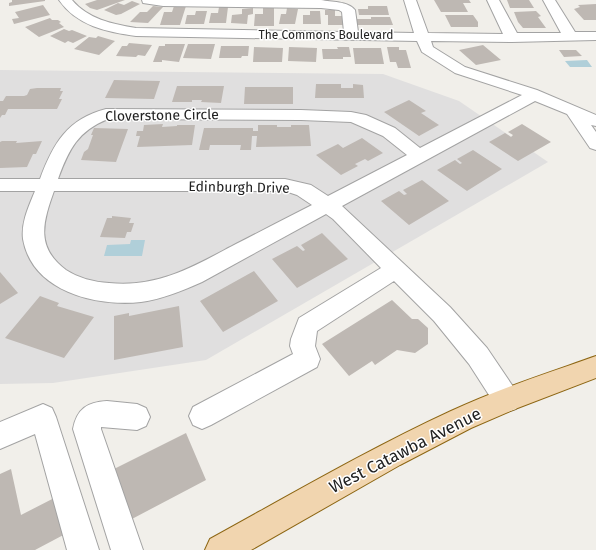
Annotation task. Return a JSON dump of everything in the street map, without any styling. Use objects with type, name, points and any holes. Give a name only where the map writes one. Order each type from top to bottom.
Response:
[{"type":"main road","name":"West Catawba Avenue","points":[[221,550],[390,455],[462,419],[507,400],[596,367]]},
{"type":"street","name":"The Commons Boulevard","points":[[65,0],[69,7],[79,15],[104,26],[147,33],[594,38]]},
{"type":"street","points":[[148,0],[163,2],[321,4],[343,7],[348,10],[351,35]]},
{"type":"street","points":[[410,0],[427,49],[460,70],[534,95],[596,122]]},
{"type":"street","points":[[493,0],[512,38]]},
{"type":"street","points":[[548,0],[571,37]]},
{"type":"street","name":"Cloverstone Circle","points":[[419,156],[389,132],[360,119],[351,117],[293,115],[106,114],[90,120],[74,131],[61,152],[47,185],[33,226],[36,248],[48,269],[74,285],[89,290],[104,293],[140,293],[176,284],[327,205],[534,95]]},
{"type":"street","points":[[574,113],[596,144]]},
{"type":"street","name":"Edinburgh Drive","points":[[0,185],[285,185],[304,190],[340,214],[442,314],[478,356],[507,400]]},
{"type":"street","points":[[202,416],[308,359],[302,349],[303,338],[307,325],[396,269]]},
{"type":"street","points":[[127,550],[87,429],[88,422],[93,416],[103,414],[138,417]]},
{"type":"street","points":[[0,436],[43,417],[83,550]]},
{"type":"shaded area","points":[[0,70],[383,74],[459,101],[548,162],[206,360],[53,383],[0,384]]},
{"type":"water","points":[[587,60],[592,67],[570,67],[565,61]]},
{"type":"water","points":[[131,240],[145,240],[142,256],[104,256],[107,245],[130,244]]},
{"type":"building","points":[[12,0],[45,1],[9,6],[9,3],[12,2]]},
{"type":"building","points":[[97,0],[125,0],[97,10],[90,8],[85,4]]},
{"type":"building","points":[[434,0],[469,0],[471,3],[463,3],[468,12],[441,12]]},
{"type":"building","points":[[507,0],[529,0],[534,8],[510,8]]},
{"type":"building","points":[[132,1],[140,4],[121,14],[116,15],[104,10],[118,3],[124,5]]},
{"type":"building","points":[[596,4],[596,20],[584,20],[574,9],[580,7],[578,5]]},
{"type":"building","points":[[43,5],[50,15],[14,24],[12,19],[19,18],[15,12]]},
{"type":"building","points":[[153,6],[163,7],[148,23],[130,22],[140,12],[147,12]]},
{"type":"building","points":[[174,6],[186,6],[180,25],[160,25],[164,12],[172,12]]},
{"type":"building","points":[[368,6],[387,6],[389,15],[359,15],[358,9],[368,9]]},
{"type":"building","points":[[219,7],[228,7],[226,23],[209,23],[211,13],[218,13]]},
{"type":"building","points":[[253,8],[253,14],[248,15],[247,24],[231,23],[232,15],[242,14],[242,9]]},
{"type":"building","points":[[263,8],[274,8],[274,26],[254,26],[255,14],[263,14]]},
{"type":"building","points":[[287,8],[298,9],[295,24],[279,24],[281,14],[286,14]]},
{"type":"building","points":[[325,10],[335,10],[335,16],[344,16],[344,25],[328,25],[328,15],[325,15]]},
{"type":"building","points":[[196,11],[207,11],[204,24],[185,24],[187,15],[195,15]]},
{"type":"building","points":[[310,11],[320,11],[321,24],[303,24],[303,15],[310,15]]},
{"type":"building","points":[[536,11],[541,16],[538,17],[546,28],[523,28],[518,22],[514,12]]},
{"type":"building","points":[[445,15],[473,15],[478,22],[478,27],[451,27]]},
{"type":"building","points":[[371,17],[390,17],[393,25],[357,25],[356,19],[371,19]]},
{"type":"building","points":[[50,18],[52,20],[58,20],[64,27],[39,37],[25,27]]},
{"type":"building","points":[[64,29],[69,31],[72,30],[87,36],[73,43],[68,41],[65,43],[50,36]]},
{"type":"building","points":[[98,36],[115,41],[99,55],[74,49],[89,37],[96,38]]},
{"type":"building","points":[[129,43],[152,45],[145,56],[116,56],[122,46],[127,46]]},
{"type":"building","points":[[165,44],[185,44],[179,62],[162,60],[162,62],[153,62],[159,46],[165,46]]},
{"type":"building","points":[[188,44],[215,44],[211,59],[183,58]]},
{"type":"building","points":[[483,45],[501,60],[476,65],[459,50]]},
{"type":"building","points":[[221,46],[249,46],[248,56],[242,56],[241,58],[219,58]]},
{"type":"building","points":[[254,47],[283,48],[282,62],[253,62]]},
{"type":"building","points":[[289,47],[317,48],[316,62],[288,61]]},
{"type":"building","points":[[337,47],[349,47],[351,57],[343,57],[343,59],[323,59],[322,49],[338,49]]},
{"type":"building","points":[[387,47],[399,47],[399,50],[406,50],[411,68],[398,68],[396,62],[390,62]]},
{"type":"building","points":[[353,48],[381,48],[384,64],[355,64]]},
{"type":"building","points":[[559,50],[576,50],[582,56],[564,57]]},
{"type":"building","points":[[114,80],[160,81],[154,99],[105,98]]},
{"type":"building","points":[[316,84],[341,84],[341,88],[353,88],[353,84],[363,85],[364,98],[315,98]]},
{"type":"building","points":[[177,86],[224,86],[221,103],[201,102],[202,100],[192,100],[192,102],[172,102]]},
{"type":"building","points":[[245,87],[293,87],[293,104],[244,104]]},
{"type":"building","points":[[61,88],[60,91],[63,91],[59,99],[62,99],[57,109],[8,109],[5,115],[2,115],[0,118],[0,101],[3,101],[6,96],[24,96],[27,95],[30,89]]},
{"type":"building","points":[[409,100],[426,111],[421,113],[439,125],[419,136],[384,112]]},
{"type":"building","points":[[163,124],[162,127],[195,125],[192,145],[137,147],[140,136],[136,136],[137,131],[143,131],[144,125]]},
{"type":"building","points":[[522,124],[551,142],[518,161],[489,142],[505,133],[511,137],[513,135],[508,132]]},
{"type":"building","points":[[258,125],[291,127],[291,125],[309,125],[311,146],[256,147],[257,136],[252,136],[251,150],[240,150],[241,145],[210,145],[209,150],[199,150],[204,128],[253,128],[253,131],[258,131]]},
{"type":"building","points":[[94,128],[128,129],[116,162],[81,160],[84,152],[88,149]]},
{"type":"building","points":[[362,138],[383,153],[368,161],[365,159],[355,164],[358,166],[341,175],[316,155],[338,144],[343,148]]},
{"type":"building","points":[[17,141],[16,143],[42,141],[36,154],[33,154],[27,167],[0,168],[0,142]]},
{"type":"building","points":[[473,150],[502,169],[467,191],[437,170],[455,160],[460,164],[462,163],[457,159]]},
{"type":"building","points":[[422,180],[449,201],[409,225],[381,201],[399,191],[404,195],[407,194],[403,190]]},
{"type":"building","points":[[112,216],[131,218],[129,223],[134,223],[131,232],[127,232],[125,238],[100,237],[107,218],[112,218]]},
{"type":"building","points":[[322,233],[348,259],[297,288],[272,259],[297,246],[303,251],[305,250],[301,245]]},
{"type":"building","points":[[254,271],[278,301],[223,332],[200,301]]},
{"type":"building","points":[[0,272],[18,293],[0,304]]},
{"type":"building","points":[[40,296],[59,303],[57,306],[94,317],[64,358],[5,338]]},
{"type":"building","points":[[392,300],[412,319],[418,319],[428,328],[428,344],[415,353],[397,350],[375,365],[372,361],[349,376],[322,344]]},
{"type":"building","points":[[179,306],[183,347],[114,360],[114,316],[129,313],[129,316]]},
{"type":"building","points":[[186,433],[206,480],[130,520],[114,469]]},
{"type":"building","points":[[11,469],[21,515],[60,495],[69,532],[35,550],[0,550],[0,474]]}]
